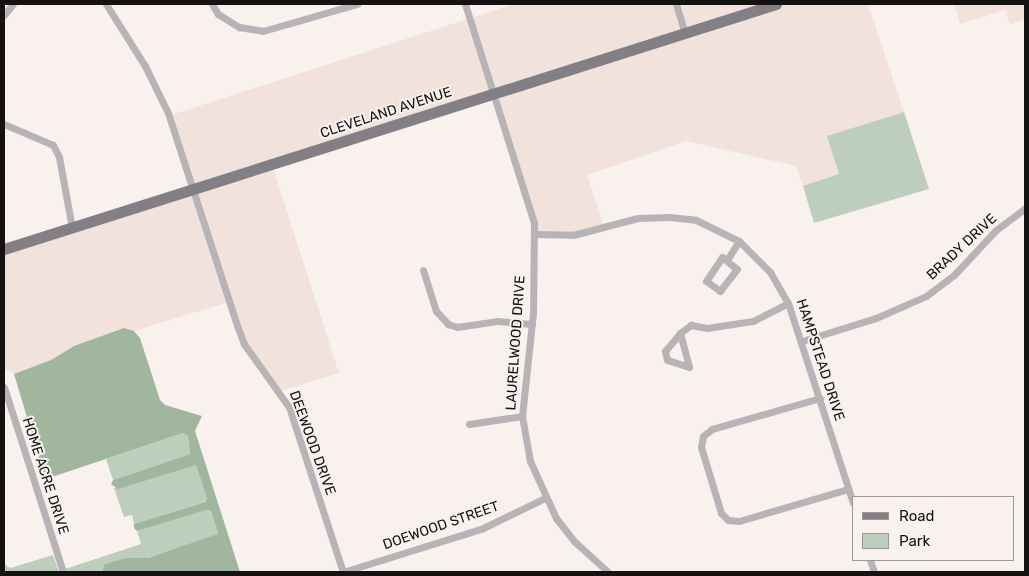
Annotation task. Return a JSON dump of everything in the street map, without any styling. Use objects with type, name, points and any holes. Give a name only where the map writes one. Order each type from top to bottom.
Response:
[{"type":"main road","name":"CLEVELAND AVENUE","points":[[4,249],[776,4]]},
{"type":"street","points":[[4,15],[13,4]]},
{"type":"street","name":"DEEWOOD DRIVE","points":[[106,4],[145,66],[168,113],[244,344],[289,407],[343,572]]},
{"type":"street","points":[[212,4],[218,14],[239,27],[263,31],[357,4]]},
{"type":"street","name":"LAURELWOOD DRIVE","points":[[465,4],[525,188],[534,234],[532,324],[522,416],[530,462],[544,498],[566,532],[608,572]]},
{"type":"street","points":[[676,4],[685,33]]},
{"type":"street","points":[[4,124],[53,145],[59,157],[72,228]]},
{"type":"street","name":"BRADY DRIVE","points":[[802,341],[876,318],[926,296],[954,275],[996,230],[1025,208]]},
{"type":"street","name":"HAMPSTEAD DRIVE","points":[[534,234],[573,235],[638,218],[669,217],[696,220],[739,241],[770,272],[788,303],[802,341],[852,500]]},
{"type":"street","points":[[727,260],[739,241]]},
{"type":"street","points":[[722,257],[727,260],[737,268],[720,291],[706,281],[722,257]]},
{"type":"street","points":[[423,270],[436,311],[448,324],[457,327],[497,321],[532,324]]},
{"type":"street","points":[[680,333],[689,366],[667,360],[665,351],[680,333],[691,325],[707,328],[753,320],[788,303]]},
{"type":"street","name":"HOME ACRE DRIVE","points":[[4,387],[63,572]]},
{"type":"street","points":[[820,398],[712,429],[702,436],[704,457],[721,513],[728,520],[739,521],[848,489]]},
{"type":"street","points":[[469,424],[522,416]]},
{"type":"street","name":"DOEWOOD STREET","points":[[343,572],[483,528],[544,498]]},
{"type":"shaded area","points":[[514,4],[868,4],[904,112],[828,136],[839,174],[803,186],[796,166],[686,141],[587,175],[604,227],[578,234],[535,234],[493,94],[272,165],[339,373],[281,391],[257,361],[229,302],[134,331],[124,329],[74,346],[51,360],[14,374],[4,368],[4,248],[193,189],[168,116]]},
{"type":"shaded area","points":[[954,4],[1025,4],[1025,19],[1010,24],[1005,10],[960,24]]},
{"type":"green space","points":[[904,112],[929,189],[814,223],[803,186],[839,174],[827,136]]},
{"type":"green space","points":[[124,328],[134,331],[140,338],[160,400],[165,405],[202,416],[195,431],[240,572],[102,572],[105,564],[125,558],[148,558],[218,534],[211,511],[207,510],[137,531],[134,528],[134,524],[205,502],[207,499],[196,465],[118,489],[111,484],[113,480],[190,454],[188,436],[183,433],[49,478],[44,474],[14,374],[51,360],[74,346]]},
{"type":"green space","points":[[183,433],[188,436],[190,454],[113,480],[106,459]]},
{"type":"green space","points":[[193,464],[196,465],[207,499],[204,502],[134,524],[132,515],[124,517],[114,488]]},
{"type":"green space","points":[[207,510],[211,511],[218,534],[216,537],[147,558],[125,558],[106,564],[102,572],[66,572],[65,569],[141,544],[137,531]]},
{"type":"green space","points":[[53,555],[59,572],[4,572],[4,564],[10,568]]}]
